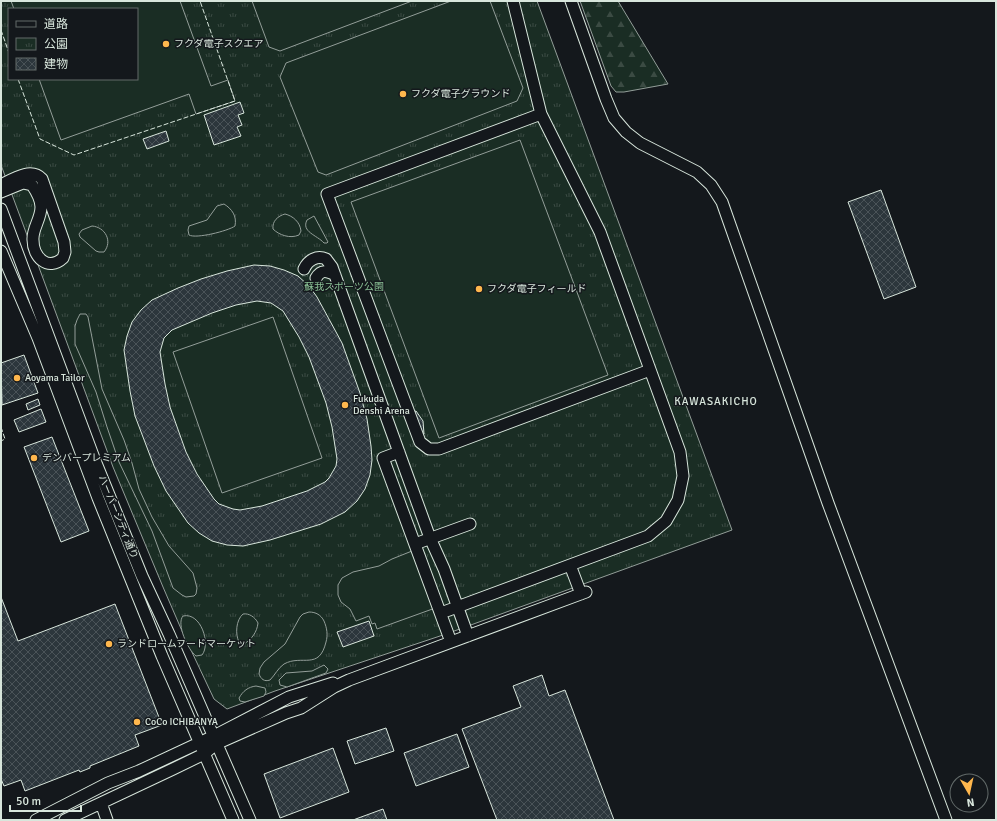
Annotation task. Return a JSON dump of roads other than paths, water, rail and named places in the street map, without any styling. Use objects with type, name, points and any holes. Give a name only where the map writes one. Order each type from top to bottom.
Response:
[{"type":"street","points":[[441,613],[648,536],[666,521],[678,500],[683,476],[680,452],[600,232],[540,114],[513,1]]},
{"type":"street","points":[[571,1],[614,118],[626,132],[640,143],[697,172],[712,185],[722,202],[831,510],[946,820]]},
{"type":"street","points":[[540,114],[327,194],[420,442],[429,449],[439,449],[650,370]]},
{"type":"street","points":[[1,185],[25,174],[35,174],[42,179],[65,247],[64,255],[60,260],[53,264],[46,264],[40,260],[35,250],[33,236],[41,212],[41,205],[32,185],[23,183],[1,192]]},
{"type":"street","name":"ハーバーシティ通り","points":[[1,209],[94,458],[142,576],[169,634],[250,820]]},
{"type":"street","name":"ハーバーシティ通り","points":[[1,251],[38,338],[98,498],[162,656],[233,820]]},
{"type":"street","points":[[304,269],[306,264],[315,258],[323,257],[330,263],[430,538],[444,569],[468,636]]},
{"type":"street","points":[[316,278],[320,272],[324,271],[335,275]]},
{"type":"street","points":[[399,452],[383,458],[451,642]]},
{"type":"street","points":[[415,544],[470,524]]},
{"type":"street","points":[[36,820],[108,783],[139,771],[200,742],[215,740],[301,708],[334,687],[349,680],[583,593],[570,565]]},
{"type":"street","points":[[427,577],[444,569]]},
{"type":"street","points":[[65,820],[204,754],[215,740],[296,694],[349,680]]},
{"type":"street","points":[[296,694],[303,699],[304,704],[301,708]]},
{"type":"street","points":[[101,803],[107,820]]},
{"type":"place","name":"フクダ電子スクエア","points":[[166,44]]},
{"type":"place","name":"フクダ電子グラウンド","points":[[403,94]]},
{"type":"place","name":"フクダ電子フィールド","points":[[479,289]]},
{"type":"place","name":"Aoyama Tailor","points":[[17,378]]},
{"type":"place","name":"Fukuda Denshi Arena","points":[[345,405]]},
{"type":"place","name":"デンバープレミアム","points":[[34,458]]},
{"type":"place","name":"ランドロームフードマーケット","points":[[109,644]]},
{"type":"place","name":"CoCo ICHIBANYA","points":[[137,722]]},
{"type":"district","name":"KAWASAKICHO","points":[[716,401]]},
{"type":"park label","name":"蘇我スポーツ公園","points":[[344,287]]}]
